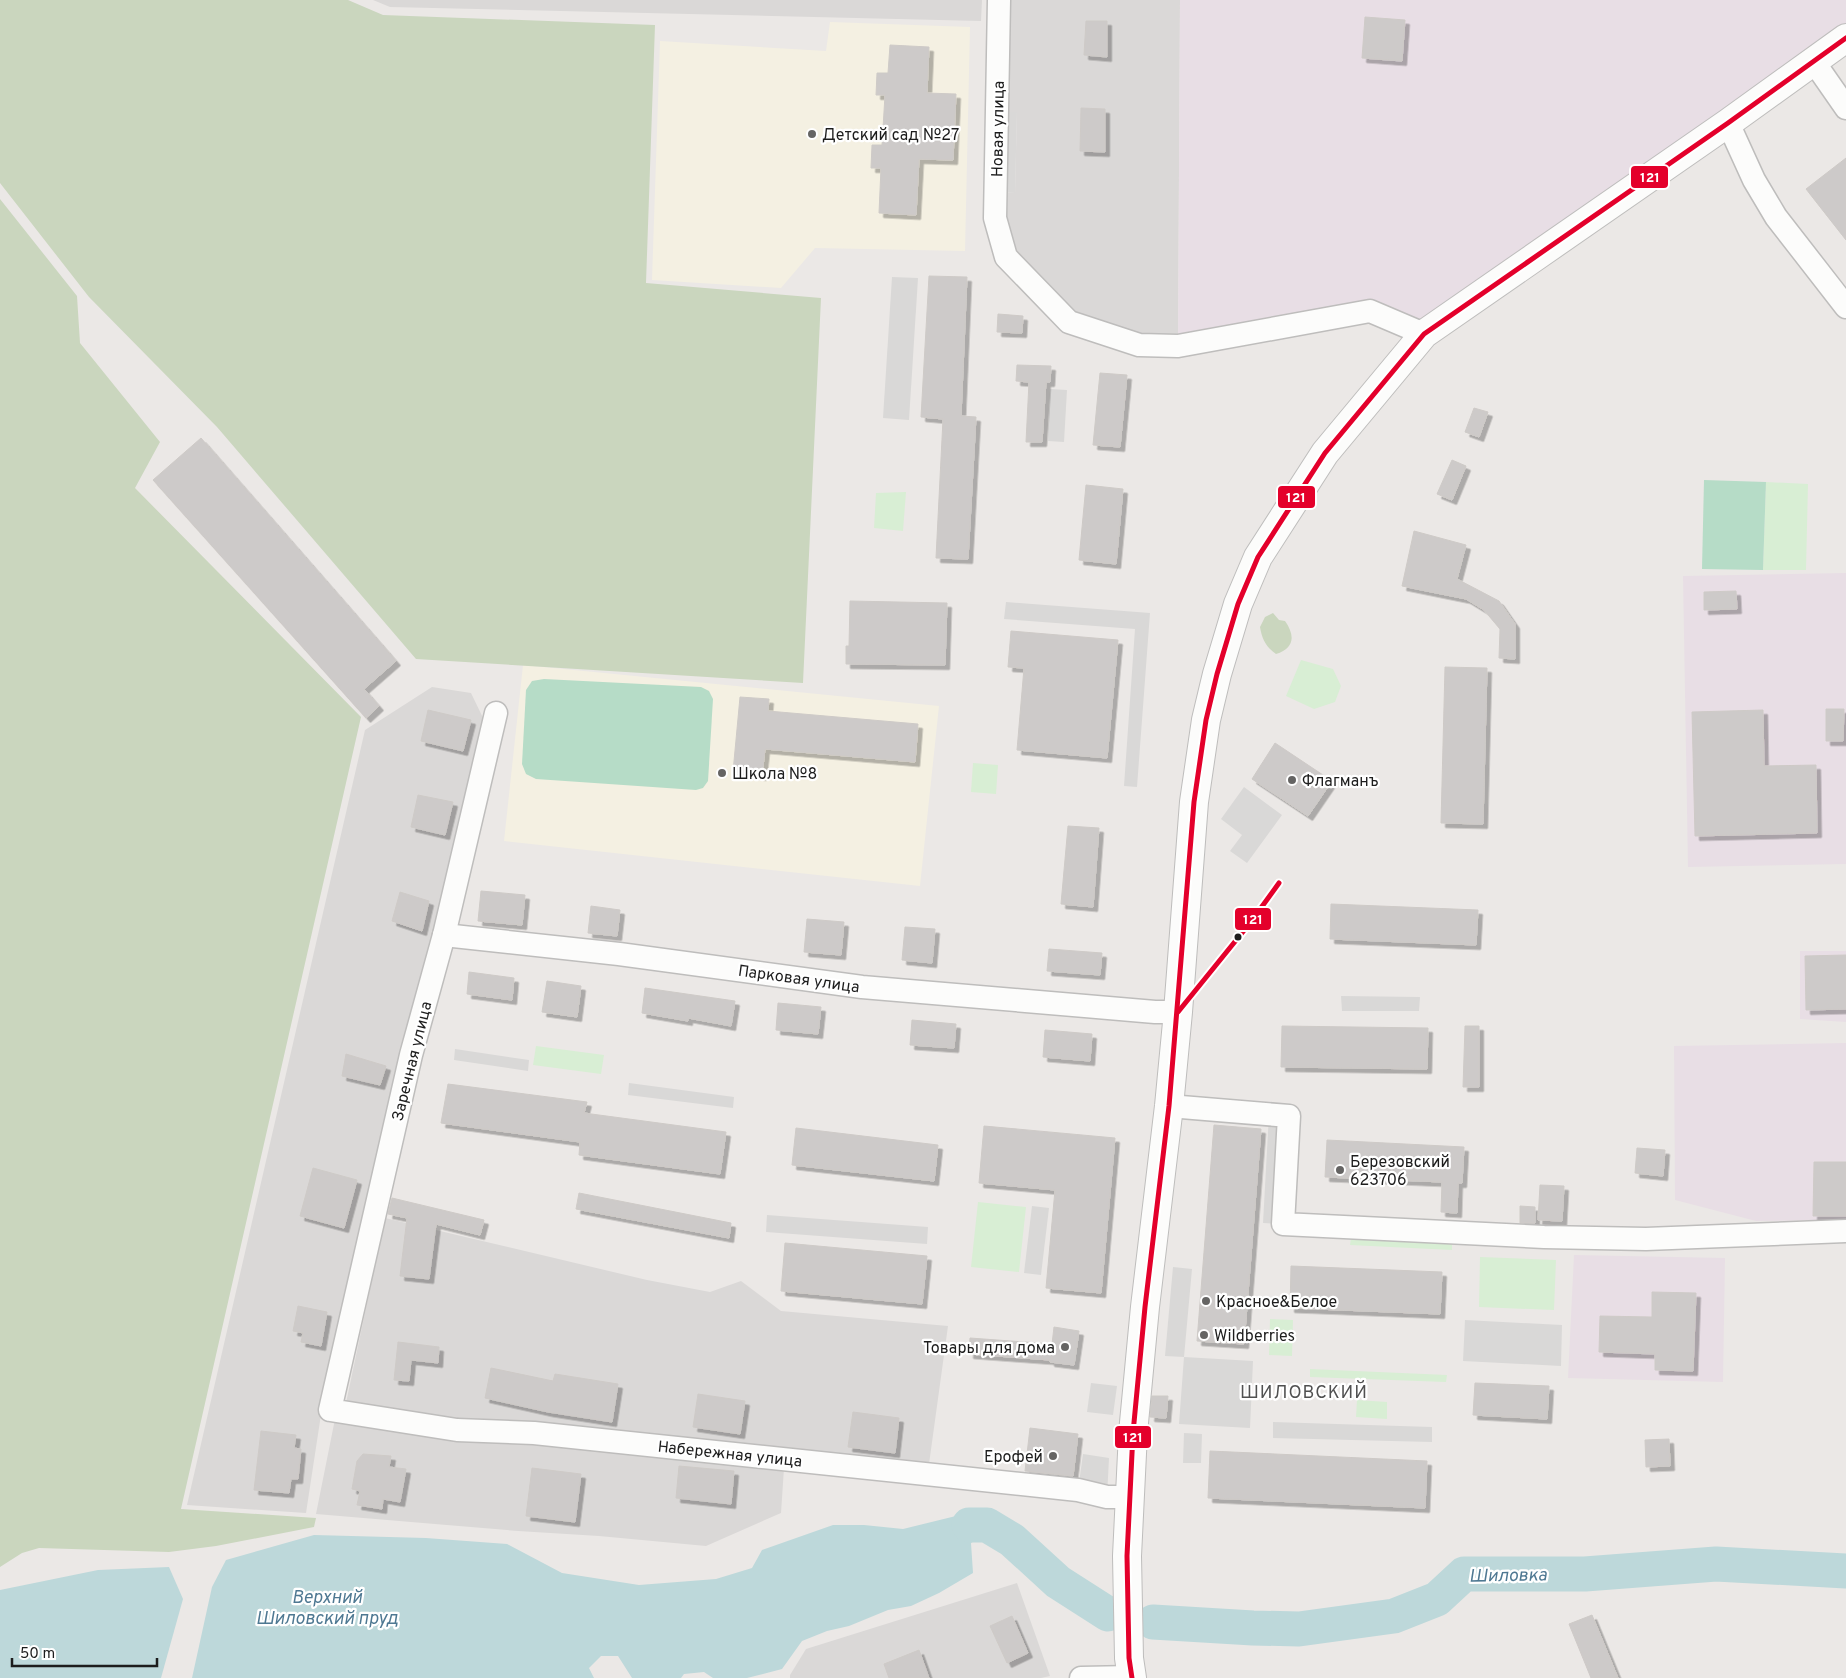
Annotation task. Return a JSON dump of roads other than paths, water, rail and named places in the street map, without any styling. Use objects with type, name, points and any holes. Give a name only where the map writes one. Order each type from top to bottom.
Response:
[{"type":"street","name":"Новая улица","points":[[999,0],[995,218],[1006,257],[1069,322],[1139,345],[1178,346],[1370,312],[1424,334]]},
{"type":"street","points":[[1081,1678],[1131,1671],[1127,1556],[1133,1433],[1145,1307],[1169,1106],[1166,1012],[1206,720],[1238,604],[1258,556],[1325,453],[1424,334],[1728,123],[1846,38]]},
{"type":"street","points":[[1814,62],[1846,108]]},
{"type":"street","points":[[1728,123],[1754,180],[1776,217],[1846,307]]},
{"type":"street","name":"Заречная улица","points":[[330,1410],[409,1064],[444,935],[496,713]]},
{"type":"street","name":"Парковая улица","points":[[444,935],[619,954],[862,987],[1166,1012]]},
{"type":"street","points":[[1169,1106],[1289,1116],[1283,1224],[1544,1237],[1646,1239],[1846,1231]]},
{"type":"street","name":"Набережная улица","points":[[330,1410],[457,1430],[534,1433],[1078,1490],[1107,1497],[1130,1497]]},
{"type":"water","name":"Верхний Шиловский пруд","points":[[960,1515],[1007,1522],[1012,1540],[1005,1540],[986,1534],[971,1543],[973,1573],[939,1593],[911,1606],[888,1610],[849,1626],[827,1631],[802,1641],[782,1669],[747,1678],[713,1678],[704,1672],[684,1674],[681,1678],[632,1678],[618,1656],[601,1656],[589,1668],[594,1678],[192,1678],[212,1587],[226,1560],[314,1535],[426,1538],[507,1544],[562,1573],[639,1585],[716,1579],[752,1568],[762,1550],[833,1525],[864,1525],[903,1529]]},
{"type":"water","points":[[169,1567],[183,1599],[161,1678],[0,1678],[0,1590],[98,1570]]},
{"type":"waterway","name":"Шиловка","points":[[969,1525],[987,1525],[1012,1540],[1058,1582],[1108,1614]]},
{"type":"waterway","name":"Шиловка","points":[[1153,1622],[1299,1629],[1394,1616],[1437,1599],[1464,1574],[1585,1574],[1716,1564],[1846,1571]]},
{"type":"place","name":"Детский сад №27","points":[[812,134]]},
{"type":"place","name":"Школа №8","points":[[722,773]]},
{"type":"place","name":"Флагманъ","points":[[1292,780]]},
{"type":"place","name":"Березовский 623706","points":[[1340,1170]]},
{"type":"place","name":"Красное&Белое","points":[[1206,1301]]},
{"type":"place","name":"Wildberries","points":[[1204,1335]]},
{"type":"place","name":"Товары для дома","points":[[1065,1347]]},
{"type":"place","name":"Ерофей","points":[[1053,1456]]},
{"type":"district","name":"ШИЛОВСКИЙ","points":[[1304,1392]]}]
